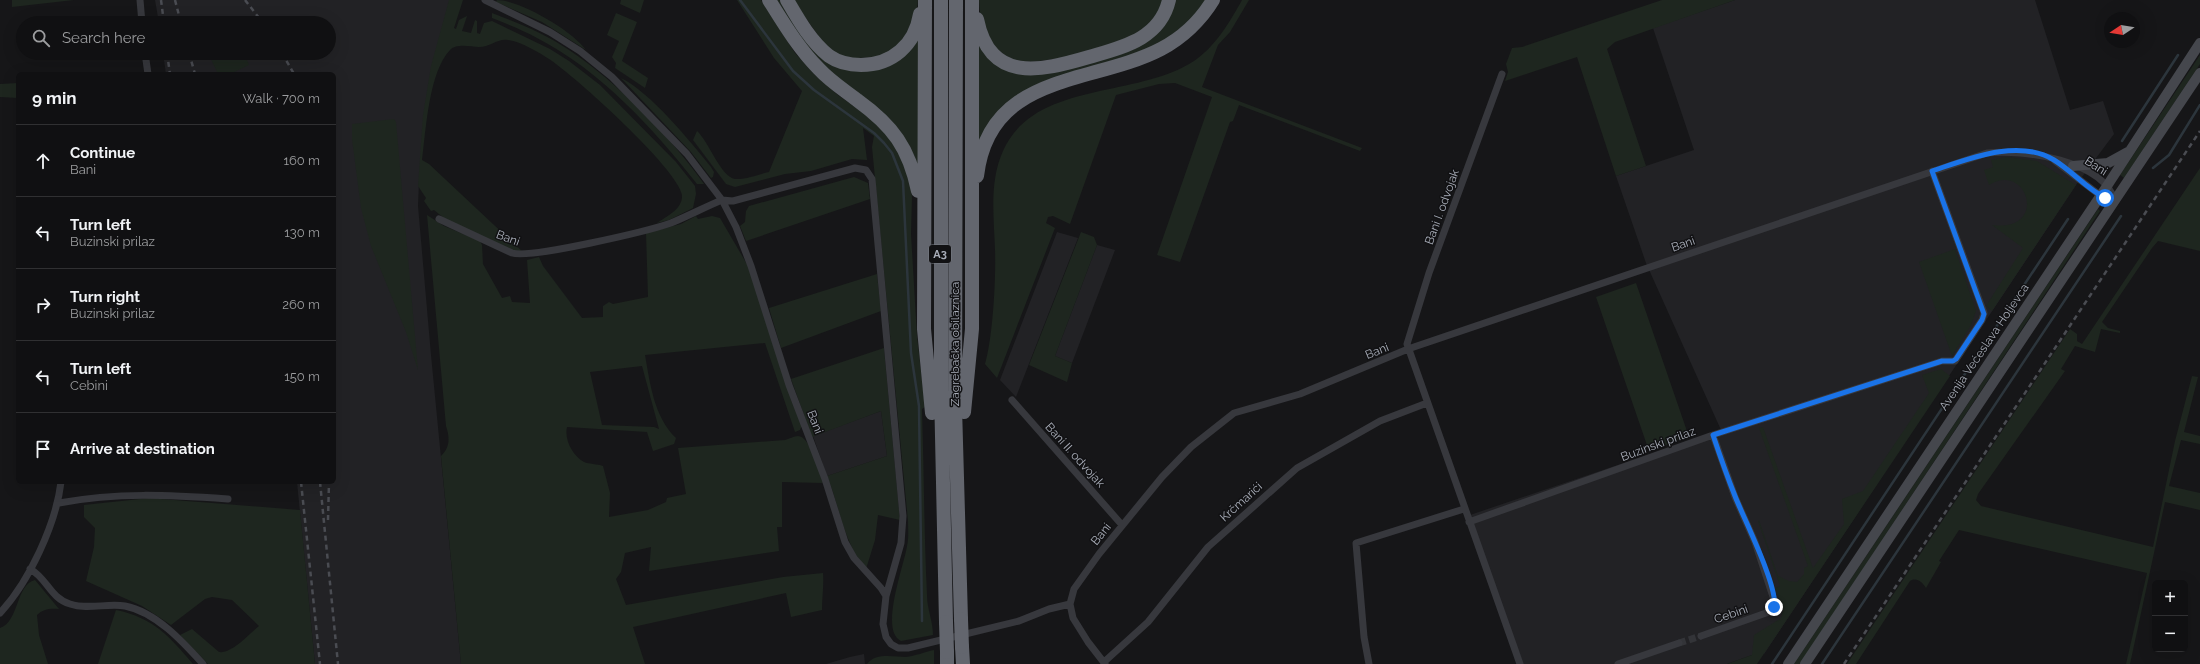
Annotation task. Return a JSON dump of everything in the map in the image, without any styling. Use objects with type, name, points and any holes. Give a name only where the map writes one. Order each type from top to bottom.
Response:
[{"type":"highway","points":[[768,0],[801,50],[819,70],[833,83],[874,113],[890,127],[901,142],[915,177],[923,237]]},
{"type":"highway","points":[[787,0],[819,47],[830,57],[841,63],[860,65],[877,64],[887,60],[903,49],[911,40],[919,22],[921,0]]},
{"type":"highway","points":[[925,0],[923,237],[924,351],[931,397],[933,468],[942,508]]},
{"type":"highway","name":"Zagrebačka obilaznica","points":[[941,0],[940,234],[942,508],[947,658]]},
{"type":"highway","name":"Zagrebačka obilaznica","points":[[956,0],[955,407],[962,664]]},
{"type":"highway","points":[[957,489],[965,464],[965,393],[972,329],[971,249],[973,0]]},
{"type":"highway","points":[[973,0],[981,36],[989,48],[1011,65],[1036,70],[1060,66],[1133,44],[1147,35],[1158,24],[1169,0]]},
{"type":"highway","points":[[971,249],[976,237],[975,189],[981,156],[994,129],[1010,109],[1028,96],[1047,86],[1139,59],[1161,50],[1196,23],[1214,0]]},
{"type":"main road","name":"Avenija Većeslava Holjevca","points":[[1788,664],[2101,196],[2200,43]]},
{"type":"main road","points":[[1805,664],[2200,73]]},
{"type":"main road","points":[[2073,166],[2108,163],[2130,151]]},
{"type":"street","points":[[140,0],[141,16]]},
{"type":"street","points":[[485,0],[555,35],[585,55],[612,77],[687,154],[722,200],[733,201],[855,168],[866,170],[872,179],[903,516],[901,543],[886,596],[883,624],[886,637],[891,644],[898,648],[908,648],[1019,622],[1058,606],[1070,604],[1077,627],[1104,663]]},
{"type":"street","points":[[146,60],[148,72]]},
{"type":"street","name":"Bani I. odvojak","points":[[1408,349],[1407,344],[1429,273],[1502,74]]},
{"type":"street","name":"Bani","points":[[1070,604],[1074,589],[1099,554],[1162,477],[1191,447],[1234,413],[1300,394],[1408,349],[1987,153],[2000,151],[2033,153],[2073,166],[2091,174],[2107,186],[2115,201]]},
{"type":"street","name":"Bani","points":[[2053,159],[2101,196],[2115,201]]},
{"type":"street","name":"Buzinski prilaz","points":[[1469,522],[1713,435],[1942,361],[1953,361],[1956,359],[1982,320],[1984,314],[1932,171]]},
{"type":"street","name":"Bani","points":[[439,219],[512,253],[524,255],[603,240],[671,223],[722,200],[736,227],[749,260],[789,385],[826,480],[845,542],[854,558],[881,588],[886,596]]},
{"type":"street","points":[[1408,349],[1520,664]]},
{"type":"street","name":"Bani II. odvojak","points":[[1012,400],[1122,525]]},
{"type":"street","name":"Krčmarići","points":[[1104,663],[1148,622],[1208,547],[1297,468],[1380,421],[1427,403]]},
{"type":"street","name":"Cebini","points":[[1701,636],[1766,613],[1772,610],[1775,603],[1758,548],[1735,497],[1713,435]]},
{"type":"street","points":[[0,613],[22,584],[52,524],[59,503],[61,484]]},
{"type":"street","points":[[59,503],[107,495],[152,494],[228,499]]},
{"type":"street","points":[[1369,664],[1364,637],[1356,543],[1464,509]]},
{"type":"street","points":[[30,569],[39,574],[54,595],[70,605],[125,606],[147,614],[167,628],[203,664]]},
{"type":"street","points":[[1618,664],[1679,643]]},
{"type":"shaded area","points":[[12,0],[74,0],[12,7]]},
{"type":"shaded area","points":[[155,0],[453,0],[427,106],[419,181],[418,206],[461,664],[315,664],[297,484],[336,484],[336,72],[166,72],[164,60],[336,60],[336,16],[158,16]]},
{"type":"shaded area","points":[[449,0],[463,0],[454,28],[456,29],[459,20],[467,16],[462,31],[471,33],[475,20],[477,21],[477,33],[480,34],[484,23],[492,21],[550,49],[569,61],[600,85],[676,162],[695,186],[696,194],[693,208],[669,220],[657,223],[674,212],[682,200],[682,195],[676,182],[663,165],[624,124],[562,69],[549,59],[530,48],[513,41],[504,40],[497,41],[483,47],[456,47],[450,50],[443,60],[437,72],[433,86],[427,117],[422,160],[429,164],[525,254],[517,253],[449,222],[434,210],[431,211],[424,201],[426,198],[418,186],[423,115],[431,66]]},
{"type":"shaded area","points":[[497,0],[507,1],[519,5],[545,18],[570,34],[586,50],[542,22],[496,2]]},
{"type":"shaded area","points":[[621,0],[644,0],[640,13],[620,4]]},
{"type":"shaded area","points":[[737,0],[761,0],[795,53],[815,75],[838,95],[868,116],[895,143],[909,176],[912,196],[911,234],[917,336],[925,407],[922,409],[927,600],[933,635],[901,641],[895,635],[892,625],[892,612],[908,543],[908,521],[872,147],[874,136],[863,128],[867,160],[852,159],[811,171],[785,174],[735,187],[726,184],[693,140],[697,131],[702,136],[720,166],[730,177],[735,179],[743,179],[769,172],[802,91],[774,58]]},
{"type":"shaded area","points":[[774,0],[782,0],[807,39],[856,70],[919,36],[918,170],[914,155],[813,58]]},
{"type":"shaded area","points":[[793,0],[918,0],[917,9],[907,39],[885,56],[847,59],[827,48]]},
{"type":"shaded area","points":[[979,0],[1164,0],[1159,14],[1133,39],[1042,65],[1012,60],[992,46],[980,13]]},
{"type":"shaded area","points":[[1173,0],[1207,0],[1201,11],[1157,47],[1035,87],[976,156],[977,43],[1004,66],[1133,48]]},
{"type":"shaded area","points":[[1242,0],[1249,0],[1230,32],[1218,45],[1202,87],[1362,148],[1360,151],[1239,105],[1233,121],[1230,122],[1180,262],[1157,255],[1212,97],[1175,83],[1159,84],[1116,95],[1070,224],[1053,216],[1048,217],[1046,223],[1055,228],[997,378],[985,364],[992,324],[994,292],[994,187],[1003,151],[1018,128],[1038,112],[1062,101],[1144,81],[1170,73],[1194,61],[1209,49],[1227,25]]},
{"type":"shaded area","points":[[1662,0],[1735,0],[1615,42],[1607,49],[1646,166],[1616,176],[1577,57],[1505,81],[1508,72],[1506,64],[1512,48],[1522,47]]},
{"type":"shaded area","points":[[1735,0],[2035,0],[2070,110],[2103,101],[2114,134],[2076,185],[1764,654],[1752,655],[1727,664],[1523,664],[1470,515],[1721,430],[1646,263],[1616,176],[1694,150],[1653,28]]},
{"type":"shaded area","points":[[492,13],[551,39],[569,50],[606,78],[659,129],[691,166],[704,184],[697,184],[644,122],[624,102],[583,67],[560,51],[526,32],[492,18]]},
{"type":"shaded area","points":[[616,13],[637,22],[622,61],[648,78],[645,88],[615,68],[616,63],[612,57],[619,41],[607,35]]},
{"type":"shaded area","points":[[2200,55],[2200,64],[2124,178],[2120,175]]},
{"type":"shaded area","points":[[211,60],[247,60],[249,65],[234,72],[217,72]]},
{"type":"shaded area","points":[[621,78],[657,105],[711,167],[714,172],[713,177],[711,178],[691,152]]},
{"type":"shaded area","points":[[16,83],[16,98],[0,97],[0,84]]},
{"type":"shaded area","points":[[394,119],[396,122],[418,370],[406,332],[371,246],[361,208],[352,139],[352,124]]},
{"type":"shaded area","points":[[2007,157],[2037,161],[2076,185],[1992,311],[1986,306],[2023,248],[1992,225],[2010,225],[2021,219],[2026,210],[2026,199],[2022,189],[2014,182],[2003,180],[1989,185],[1984,170],[1993,167],[1991,160]]},
{"type":"shaded area","points":[[2200,168],[2200,251],[2158,241],[2102,322],[2108,328],[2120,331],[2120,333],[2101,329],[2095,352],[2075,346],[2061,369],[2065,371],[1978,494],[1976,500],[1981,506],[2153,547],[2175,441],[2192,376],[2198,377],[2184,432],[2200,436],[2200,444],[2181,440],[2169,486],[2200,493],[2200,510],[2165,502],[2130,664],[2126,664],[2147,573],[1959,530],[1939,561],[1941,562],[1926,588],[1919,581],[1910,581],[1856,664],[1847,664],[2070,329],[2077,334],[2077,341],[2082,344]]},
{"type":"shaded area","points":[[854,177],[868,183],[870,199],[746,241],[740,226],[745,222],[746,211],[749,206]]},
{"type":"shaded area","points":[[2098,209],[2100,211],[1800,664],[1794,664]]},
{"type":"shaded area","points":[[427,215],[444,226],[480,241],[482,245],[483,264],[502,298],[510,296],[512,302],[530,303],[527,260],[539,257],[543,266],[582,318],[603,317],[603,306],[609,302],[613,304],[648,297],[646,233],[681,224],[696,216],[698,219],[712,216],[720,218],[748,266],[802,425],[800,430],[795,432],[765,343],[645,355],[654,399],[663,420],[676,438],[674,444],[653,451],[647,432],[567,427],[566,432],[568,442],[576,456],[584,462],[603,466],[610,493],[609,517],[648,510],[666,502],[667,498],[686,494],[678,448],[785,440],[795,436],[802,438],[807,442],[814,455],[823,483],[782,482],[782,527],[777,527],[779,551],[649,571],[651,547],[625,553],[621,572],[616,579],[626,605],[783,577],[823,573],[822,610],[791,617],[786,593],[633,627],[645,664],[461,664],[441,456],[448,446]],"holes":[[[642,366],[659,429],[654,427],[602,425],[590,372]]]},
{"type":"shaded area","points":[[1057,232],[1078,238],[1016,397],[1000,380]]},
{"type":"shaded area","points":[[1081,232],[1094,237],[1097,245],[1055,356],[1072,363],[1067,382],[1029,365]]},
{"type":"shaded area","points":[[1097,245],[1115,250],[1072,363],[1055,356]]},
{"type":"shaded area","points":[[1955,249],[1976,311],[1971,325],[1952,356],[1919,262]]},
{"type":"shaded area","points":[[877,274],[881,311],[781,348],[769,308]]},
{"type":"shaded area","points":[[1636,283],[1689,437],[1649,451],[1596,297]]},
{"type":"shaded area","points":[[884,348],[900,520],[878,515],[875,540],[866,569],[858,559],[847,536],[827,476],[887,456],[881,411],[812,437],[791,379]]},
{"type":"shaded area","points":[[1941,369],[1950,376],[1757,664],[1727,664],[1752,655],[1754,635],[1781,618],[1783,610],[1775,588],[1780,586],[1758,521],[1759,520],[1778,576],[1789,581],[1797,582],[1804,574],[1804,568],[1808,566],[1759,428],[1763,427],[1813,568],[1844,524],[1842,499],[1863,491],[1929,393],[1922,375]]},
{"type":"shaded area","points":[[881,411],[887,456],[827,476],[813,436]]},
{"type":"shaded area","points":[[149,498],[300,510],[315,664],[208,664],[180,635],[192,629],[219,652],[224,652],[235,647],[259,626],[232,600],[212,597],[205,599],[171,625],[142,606],[86,581],[94,547],[95,528],[84,517],[84,505]]},
{"type":"shaded area","points":[[35,580],[59,609],[47,609],[37,615],[39,635],[48,664],[0,664],[0,628],[11,619],[24,588]]},
{"type":"shaded area","points":[[116,610],[129,613],[151,623],[168,637],[193,664],[98,664]]},
{"type":"shaded area","points":[[934,650],[934,664],[867,664],[875,658],[891,656],[906,657]]},
{"type":"shaded area","points":[[864,654],[865,664],[826,664],[850,657]]},
{"type":"waterway","points":[[740,0],[793,71],[814,90],[874,133],[884,143],[892,153],[903,181],[911,353],[919,406],[922,621]]},
{"type":"waterway","points":[[2122,141],[2178,55]]},
{"type":"waterway","points":[[2153,168],[2169,155],[2200,105]]},
{"type":"waterway","points":[[1822,664],[2121,216]]},
{"type":"waterway","points":[[1772,664],[2068,219]]},
{"type":"tunnel","points":[[1679,643],[1701,636]]},
{"type":"railway","points":[[161,0],[163,16]]},
{"type":"railway","points":[[175,0],[179,16]]},
{"type":"railway","points":[[245,0],[258,16]]},
{"type":"railway","points":[[168,60],[170,72]]},
{"type":"railway","points":[[191,60],[194,72]]},
{"type":"railway","points":[[286,60],[293,72]]},
{"type":"railway","points":[[1844,664],[2200,131]]},
{"type":"railway","points":[[301,484],[320,664]]},
{"type":"railway","points":[[320,484],[338,664]]},
{"type":"railway","points":[[328,520],[329,484]]},
{"type":"route","points":[[1774,607],[1775,599],[1767,574],[1744,515],[1735,497],[1713,435],[1942,361],[1955,361],[1982,320],[1984,314],[1932,171],[1987,153],[2009,151],[2033,153],[2053,159],[2095,192],[2105,198]]}]
